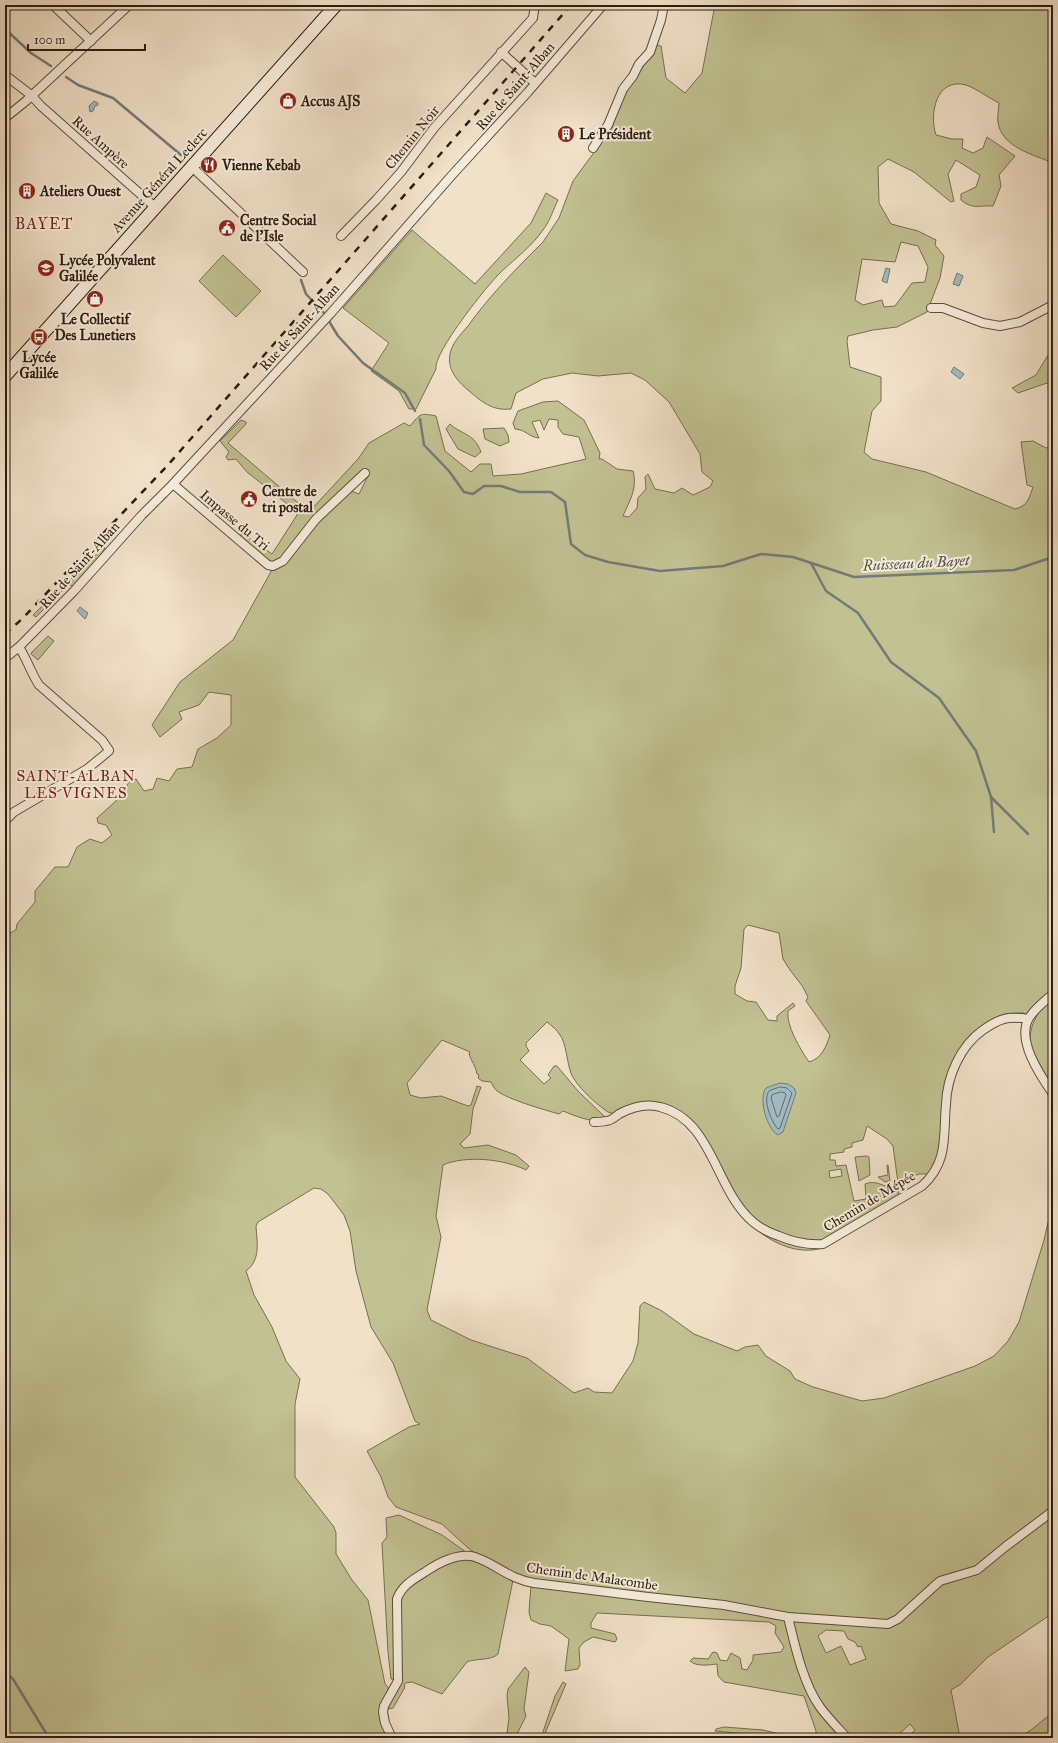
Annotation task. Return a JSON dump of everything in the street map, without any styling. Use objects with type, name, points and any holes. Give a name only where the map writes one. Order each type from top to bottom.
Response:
[{"type":"main road","name":"Avenue Général Leclerc","points":[[5,376],[336,5]]},
{"type":"street","points":[[53,5],[91,40]]},
{"type":"street","points":[[5,118],[129,5]]},
{"type":"street","name":"Chemin Noir","points":[[341,236],[387,188],[434,128],[532,18],[535,5]]},
{"type":"street","name":"Rue de Saint-Alban","points":[[5,658],[19,647],[74,591],[125,533],[173,484],[335,308],[603,5]]},
{"type":"street","points":[[593,148],[608,125],[623,88],[633,76],[639,64],[650,52],[661,20],[664,5]]},
{"type":"street","points":[[502,52],[535,83]]},
{"type":"street","name":"Rue Ampère","points":[[5,75],[26,93],[31,95],[40,106],[155,207]]},
{"type":"street","points":[[191,166],[304,272]]},
{"type":"street","points":[[931,308],[943,308],[983,323],[1000,326],[1020,322],[1053,305]]},
{"type":"street","name":"Impasse du Tri","points":[[173,484],[268,565],[273,566],[283,561],[316,520],[365,473]]},
{"type":"street","points":[[5,821],[14,812],[87,769],[109,751],[102,740],[39,685],[19,647]]},
{"type":"street","points":[[1053,994],[1033,1011],[1026,1025],[1028,1049],[1053,1094]]},
{"type":"street","name":"Chemin de Mépée","points":[[594,1122],[607,1121],[638,1106],[653,1105],[671,1110],[684,1119],[698,1133],[732,1196],[753,1222],[772,1234],[786,1239],[807,1244],[823,1244],[928,1181],[943,1152],[946,1099],[953,1071],[962,1052],[975,1037],[999,1021],[1012,1016],[1028,1019]]},
{"type":"street","points":[[847,1738],[821,1708],[815,1698],[797,1653],[788,1617],[888,1624],[898,1620],[940,1581],[977,1570],[1053,1511]]},
{"type":"street","name":"Chemin de Malacombe","points":[[392,1738],[385,1723],[383,1712],[384,1706],[398,1681],[396,1599],[401,1589],[410,1582],[428,1570],[454,1558],[474,1557],[508,1575],[527,1582],[590,1591],[724,1605],[788,1617]]},
{"type":"green space","points":[[701,5],[1053,5],[1053,163],[1020,149],[1005,138],[1000,131],[998,122],[999,103],[966,85],[956,84],[948,86],[941,92],[937,99],[935,108],[934,126],[936,135],[952,139],[963,139],[962,148],[973,153],[983,148],[987,137],[1015,156],[999,175],[1001,186],[993,206],[973,206],[961,200],[961,194],[976,187],[980,175],[956,160],[948,174],[954,201],[951,202],[914,172],[888,159],[878,167],[879,203],[891,224],[918,231],[936,240],[935,245],[944,256],[940,278],[927,312],[897,327],[873,330],[848,336],[847,341],[850,367],[881,377],[881,401],[872,411],[864,452],[872,459],[926,472],[1015,509],[1025,504],[1033,487],[1027,485],[1021,442],[1033,441],[1046,448],[1050,447],[1052,422],[1048,386],[1050,385],[1047,383],[1018,393],[1012,388],[1036,375],[1053,347],[1053,1138],[1047,1083],[1035,1061],[1030,1042],[1032,1027],[1039,1012],[1050,997],[1049,993],[1027,1016],[1024,1013],[1006,1014],[986,1024],[976,1032],[960,1052],[949,1074],[946,1084],[941,1140],[936,1162],[930,1174],[919,1174],[898,1183],[893,1146],[887,1139],[867,1126],[863,1140],[852,1143],[852,1147],[844,1149],[844,1152],[830,1154],[830,1160],[835,1160],[836,1166],[846,1165],[854,1201],[866,1199],[865,1184],[869,1183],[877,1183],[898,1191],[899,1195],[826,1240],[821,1241],[826,1247],[800,1250],[784,1246],[761,1233],[765,1227],[748,1214],[742,1207],[703,1134],[696,1125],[679,1111],[660,1103],[649,1102],[638,1103],[618,1112],[611,1113],[603,1109],[593,1100],[573,1078],[562,1038],[559,1033],[547,1022],[526,1043],[529,1051],[520,1060],[544,1084],[551,1078],[548,1075],[554,1066],[557,1066],[578,1091],[605,1117],[604,1119],[588,1120],[563,1111],[559,1114],[508,1097],[496,1090],[491,1082],[482,1081],[478,1078],[479,1075],[477,1074],[476,1068],[470,1057],[470,1052],[442,1040],[407,1083],[410,1095],[421,1098],[441,1096],[468,1106],[471,1105],[477,1086],[481,1087],[473,1109],[470,1134],[460,1144],[464,1148],[488,1145],[516,1155],[529,1166],[526,1170],[507,1163],[474,1159],[452,1162],[443,1165],[436,1216],[441,1237],[427,1310],[431,1320],[471,1340],[527,1358],[574,1393],[588,1388],[594,1392],[612,1393],[633,1361],[638,1343],[640,1306],[644,1302],[662,1311],[694,1334],[737,1351],[745,1347],[758,1345],[766,1356],[790,1371],[795,1379],[813,1387],[862,1401],[884,1398],[975,1366],[994,1356],[1008,1341],[1019,1322],[1044,1240],[1053,1201],[1053,1613],[988,1657],[961,1684],[951,1690],[960,1738],[907,1738],[915,1730],[910,1724],[899,1734],[903,1738],[850,1738],[829,1714],[827,1717],[844,1738],[805,1738],[816,1735],[816,1731],[804,1696],[724,1682],[718,1676],[717,1664],[699,1665],[690,1661],[693,1658],[708,1659],[713,1652],[717,1653],[720,1660],[727,1661],[731,1653],[740,1658],[742,1669],[747,1670],[753,1660],[753,1655],[781,1652],[784,1647],[775,1633],[776,1626],[769,1622],[597,1613],[591,1623],[591,1628],[615,1634],[617,1639],[615,1642],[593,1637],[584,1642],[579,1648],[580,1665],[578,1669],[565,1671],[569,1639],[551,1626],[540,1624],[531,1620],[529,1612],[531,1586],[534,1583],[485,1560],[468,1548],[442,1524],[396,1507],[388,1497],[381,1477],[367,1451],[409,1427],[420,1424],[415,1421],[393,1363],[371,1327],[356,1271],[350,1231],[344,1215],[328,1194],[321,1189],[314,1188],[258,1222],[256,1226],[256,1256],[251,1267],[246,1271],[254,1295],[272,1327],[286,1361],[300,1379],[295,1404],[295,1477],[334,1527],[336,1533],[336,1554],[352,1580],[368,1600],[385,1684],[388,1687],[380,1713],[388,1738],[5,1738],[5,954],[8,947],[10,933],[16,930],[17,924],[35,902],[35,891],[55,867],[68,867],[77,847],[90,839],[102,843],[112,835],[106,825],[98,823],[97,818],[116,801],[130,781],[136,779],[144,791],[153,789],[157,778],[169,781],[177,769],[192,767],[198,749],[217,738],[231,725],[231,695],[209,692],[199,705],[179,712],[182,719],[160,737],[152,725],[180,682],[233,640],[273,568],[282,565],[288,560],[319,519],[351,491],[359,494],[369,474],[365,469],[314,518],[283,560],[272,562],[266,560],[241,537],[241,534],[245,535],[272,554],[297,515],[296,511],[247,472],[236,459],[228,460],[226,457],[229,452],[220,441],[241,420],[246,422],[246,424],[228,443],[309,512],[358,459],[369,443],[404,423],[410,426],[419,416],[424,414],[436,416],[445,451],[471,472],[480,464],[491,464],[493,476],[521,474],[586,459],[579,437],[563,434],[558,427],[558,420],[549,419],[544,430],[540,420],[532,422],[539,438],[515,429],[513,423],[518,411],[543,402],[558,401],[584,420],[600,453],[599,459],[602,459],[617,469],[633,471],[634,489],[623,516],[629,517],[637,508],[638,498],[646,489],[645,477],[648,474],[655,489],[674,493],[682,488],[693,495],[710,487],[713,481],[702,472],[700,454],[669,402],[645,380],[631,373],[598,376],[572,373],[543,379],[516,393],[511,409],[498,409],[488,405],[478,398],[457,379],[451,370],[449,359],[453,346],[460,335],[494,293],[543,242],[559,218],[573,181],[612,128],[623,95],[636,78],[656,45],[661,46],[666,78],[685,93],[702,73],[714,10]],"holes":[[[901,242],[918,246],[928,267],[925,282],[912,283],[895,306],[884,307],[882,300],[863,305],[855,300],[862,259],[895,262]],[[748,925],[779,933],[783,959],[803,987],[808,997],[806,1001],[830,1035],[823,1052],[817,1058],[809,1062],[798,1045],[789,1024],[788,1017],[788,1011],[795,1006],[793,1003],[777,1016],[777,1021],[768,1020],[756,1002],[747,1001],[735,994],[735,986],[741,968],[744,929]],[[841,1169],[842,1176],[830,1178],[829,1171]],[[826,1630],[844,1631],[848,1639],[855,1642],[858,1647],[861,1646],[866,1659],[850,1665],[841,1646],[826,1653],[818,1636]],[[801,1659],[812,1687],[806,1687],[798,1663]]]},
{"type":"green space","points":[[546,193],[558,200],[545,227],[529,247],[495,278],[474,304],[443,349],[437,361],[436,369],[416,409],[409,409],[399,391],[371,371],[389,343],[343,308],[412,230],[475,284],[531,223]]},
{"type":"green space","points":[[223,255],[261,291],[236,317],[199,281]]},
{"type":"green space","points":[[450,424],[475,441],[481,452],[475,457],[458,449],[446,429]]},
{"type":"green space","points":[[504,428],[508,435],[509,442],[500,446],[485,439],[483,429]]},
{"type":"green space","points":[[104,547],[105,548],[101,555],[73,587],[69,584],[36,617],[33,615]]},
{"type":"green space","points":[[48,636],[54,641],[38,660],[31,654]]},
{"type":"green space","points":[[855,1157],[869,1157],[870,1175],[859,1181]]},
{"type":"green space","points":[[887,1165],[890,1181],[885,1182],[878,1177],[888,1175]]},
{"type":"green space","points":[[399,1515],[442,1535],[466,1552],[444,1558],[407,1587],[439,1565],[449,1561],[458,1560],[475,1561],[513,1580],[498,1654],[491,1658],[467,1662],[442,1694],[412,1682],[405,1683],[404,1689],[393,1708],[388,1709],[386,1705],[391,1696],[396,1693],[398,1688],[396,1680],[391,1679],[388,1652],[382,1543],[387,1537],[386,1518]]},
{"type":"green space","points":[[525,1667],[529,1672],[524,1709],[526,1716],[517,1734],[514,1735],[507,1733],[509,1718],[507,1696],[508,1689]]},
{"type":"green space","points":[[563,1682],[566,1684],[543,1738],[541,1738],[555,1696]]},
{"type":"green space","points":[[1053,1712],[1053,1738],[1018,1738],[1031,1730]]},
{"type":"green space","points":[[724,1727],[763,1730],[784,1735],[785,1737],[715,1731],[716,1729]]},
{"type":"water","points":[[94,101],[98,103],[98,105],[95,106],[93,111],[90,112],[89,106]]},
{"type":"water","points":[[886,268],[890,269],[887,283],[882,281]]},
{"type":"water","points":[[957,273],[963,276],[959,286],[953,284]]},
{"type":"water","points":[[954,367],[964,374],[960,379],[951,372]]},
{"type":"water","points":[[80,607],[88,613],[85,619],[77,611]]},
{"type":"water","points":[[780,1083],[788,1084],[794,1088],[796,1093],[783,1132],[778,1135],[770,1127],[767,1120],[763,1106],[763,1099],[766,1088]]},
{"type":"waterway","name":"Ruisseau du Bayet","points":[[5,29],[31,53],[51,66]]},
{"type":"waterway","name":"Ruisseau du Bayet","points":[[66,77],[78,85],[113,98],[181,155]]},
{"type":"waterway","name":"Ruisseau du Bayet","points":[[301,280],[306,294],[324,313],[338,336],[363,363],[405,393],[415,411]]},
{"type":"waterway","name":"Ruisseau du Bayet","points":[[420,419],[424,445],[449,471],[464,492],[473,494],[484,486],[501,486],[520,492],[551,492],[565,502],[571,544],[585,555],[608,562],[660,571],[723,566],[761,554],[793,557],[854,577],[1014,570],[1053,557]]},
{"type":"waterway","points":[[811,563],[826,591],[858,613],[891,662],[939,698],[976,751],[991,797],[1028,834]]},
{"type":"waterway","points":[[991,797],[994,832]]},
{"type":"waterway","points":[[5,1672],[13,1679],[49,1738]]},
{"type":"railway","points":[[5,634],[22,619],[167,466],[571,5]]},
{"type":"place","name":"Accus AJS","points":[[288,101]]},
{"type":"place","name":"Le Président","points":[[566,134]]},
{"type":"place","name":"Vienne Kebab","points":[[209,165]]},
{"type":"place","name":"Ateliers Ouest","points":[[27,191]]},
{"type":"place","name":"Centre Social de l'Isle","points":[[227,228]]},
{"type":"place","name":"Lycée Polyvalent Galilée","points":[[46,268]]},
{"type":"place","name":"Le Collectif Des Lunetiers","points":[[95,299]]},
{"type":"place","name":"Lycée Galilée","points":[[39,337]]},
{"type":"place","name":"Centre de tri postal","points":[[249,499]]},
{"type":"district","name":"BAYET","points":[[44,223]]},
{"type":"district","name":"SAINT-ALBAN LES VIGNES","points":[[76,784]]}]
